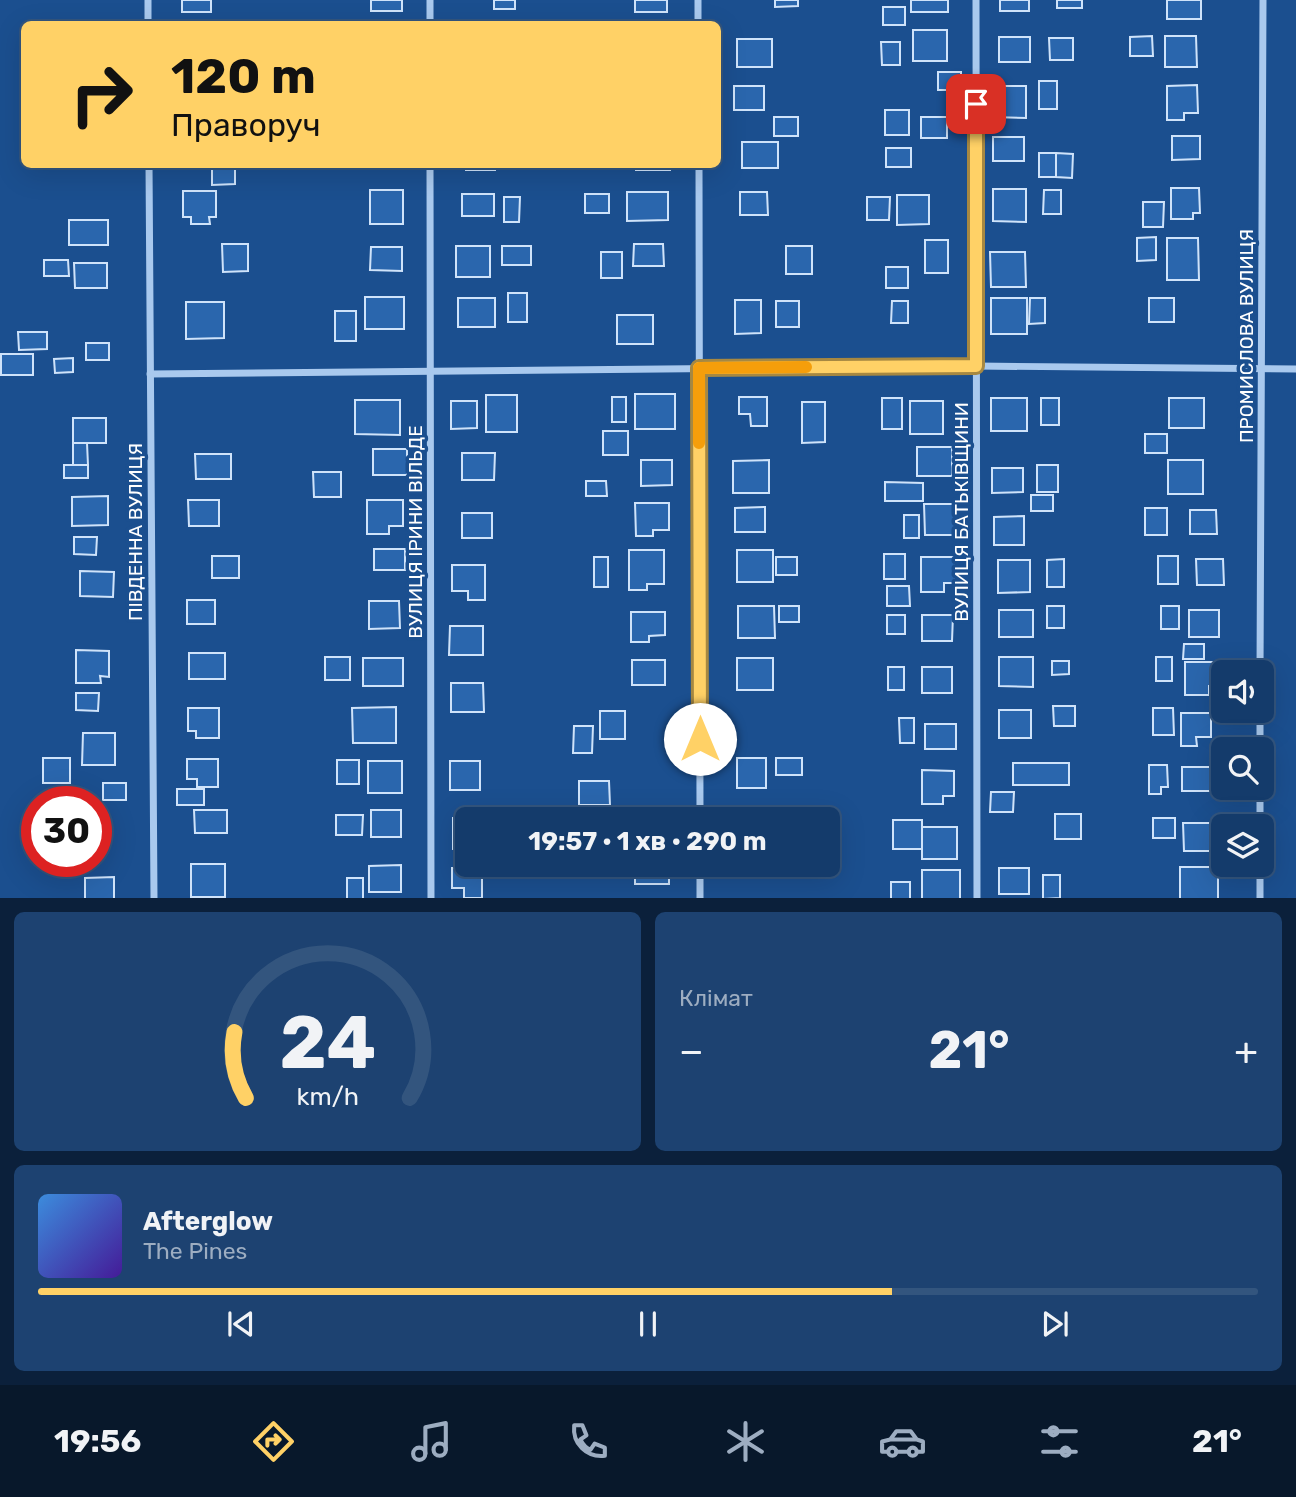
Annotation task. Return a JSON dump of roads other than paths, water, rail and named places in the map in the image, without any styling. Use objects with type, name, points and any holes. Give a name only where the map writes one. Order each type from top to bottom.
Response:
[{"type":"street","points":[[148,0],[148,21]]},
{"type":"street","points":[[430,0],[430,21]]},
{"type":"street","points":[[698,0],[698,21]]},
{"type":"street","name":"ВУЛИЦЯ БАТЬКІВЩИНИ","points":[[976,0],[977,898]]},
{"type":"street","name":"ПРОМИСЛОВА ВУЛИЦЯ","points":[[1261,660],[1263,0]]},
{"type":"street","name":"ПІВДЕННА ВУЛИЦЯ","points":[[149,168],[154,898]]},
{"type":"street","name":"ВУЛИЦЯ ІРИНИ ВІЛЬДЕ","points":[[430,168],[431,898]]},
{"type":"street","points":[[699,168],[700,807]]},
{"type":"street","points":[[150,374],[976,366],[1296,369]]},
{"type":"street","points":[[700,877],[701,898]]},
{"type":"street","points":[[1260,877],[1260,898]]}]
